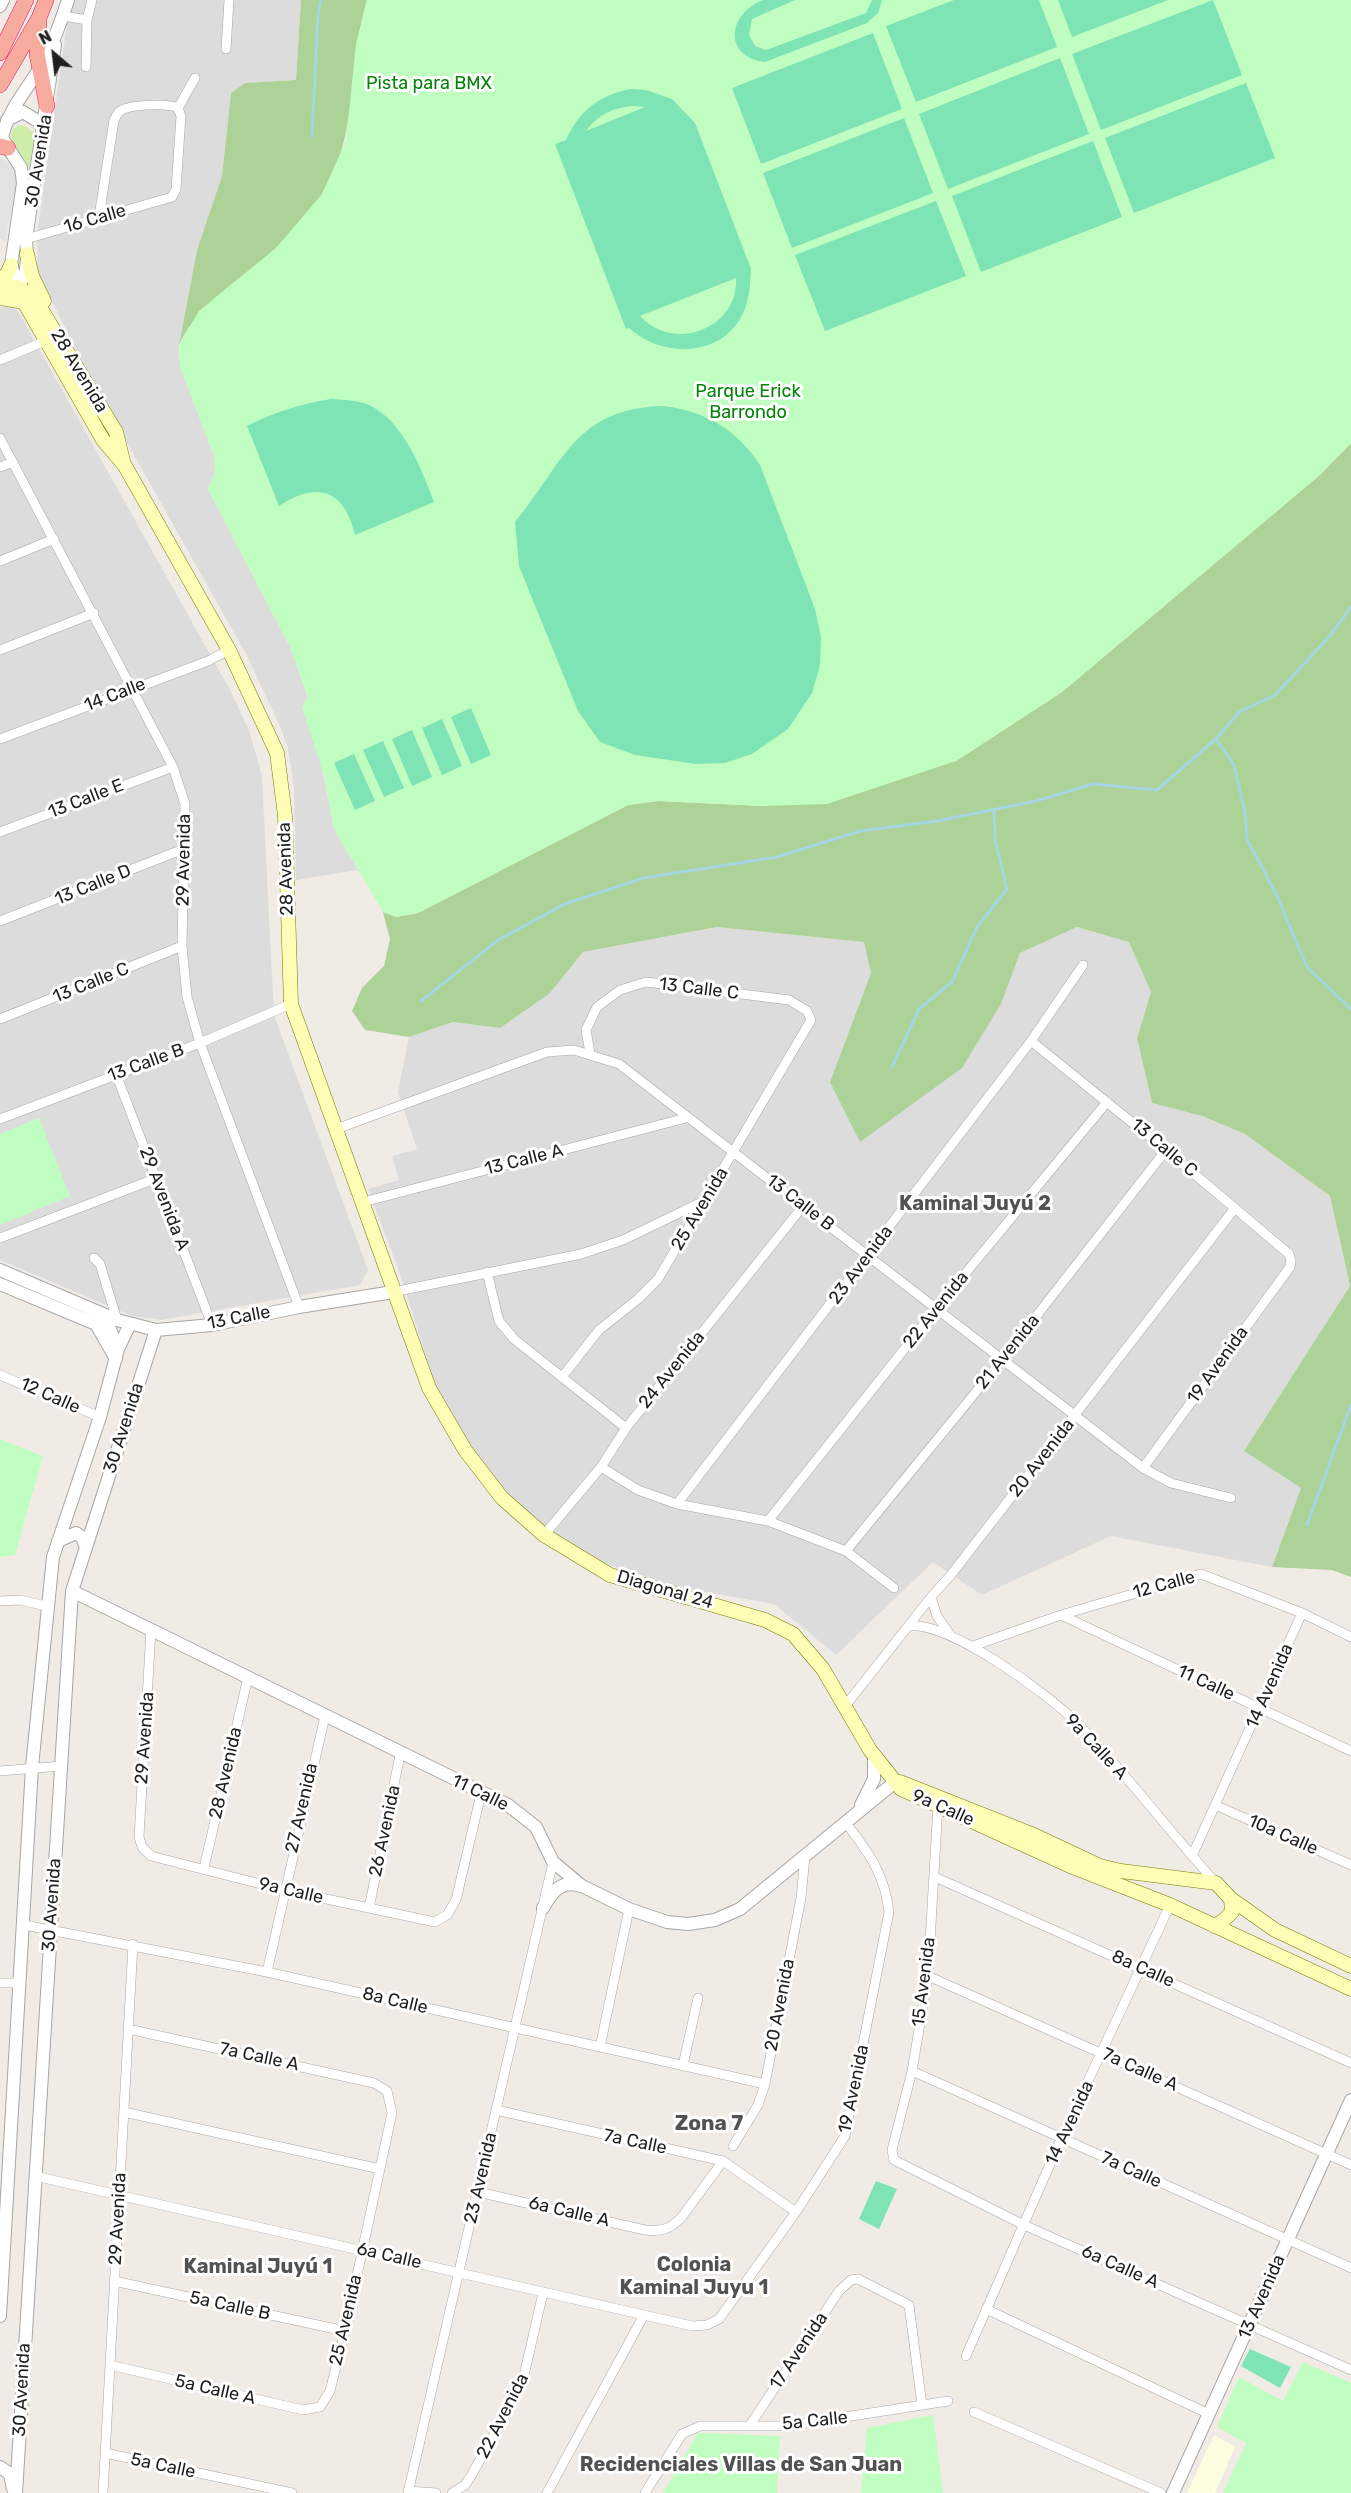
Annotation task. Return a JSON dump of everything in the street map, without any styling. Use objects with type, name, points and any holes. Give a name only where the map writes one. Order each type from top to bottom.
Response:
[{"type":"highway","points":[[0,53],[26,0]]},
{"type":"highway","points":[[0,85],[39,18],[46,0]]},
{"type":"highway","points":[[39,18],[37,54],[47,106]]},
{"type":"main road","points":[[26,247],[32,276],[56,331]]},
{"type":"main road","points":[[0,280],[7,274],[11,265]]},
{"type":"main road","points":[[0,286],[18,287]]},
{"type":"main road","name":"28 Avenida","points":[[18,287],[33,296],[56,331],[116,432],[125,466]]},
{"type":"main road","points":[[0,296],[24,302]]},
{"type":"main road","name":"28 Avenida","points":[[24,302],[103,440],[125,466],[229,650],[277,753],[285,816],[291,1004],[393,1292]]},
{"type":"main road","name":"Diagonal 24","points":[[393,1292],[429,1388],[465,1450],[502,1498],[544,1535],[610,1575],[765,1620],[793,1634],[824,1669],[874,1756],[895,1782]]},
{"type":"main road","name":"9a Calle","points":[[895,1782],[901,1789],[914,1796],[1070,1866],[1170,1905],[1351,1989]]},
{"type":"main road","name":"9a Calle","points":[[895,1782],[904,1782],[941,1796],[1100,1866],[1120,1871],[1216,1883]]},
{"type":"main road","points":[[1216,1883],[1231,1899],[1275,1930],[1351,1966]]},
{"type":"main road","points":[[1214,1926],[1223,1922],[1232,1912],[1231,1899]]},
{"type":"street","points":[[0,6],[3,0]]},
{"type":"street","name":"30 Avenida","points":[[24,302],[11,265],[23,183],[21,168],[4,147],[2,138],[7,120],[40,67],[57,32],[68,0]]},
{"type":"street","points":[[86,67],[87,20],[92,0]]},
{"type":"street","points":[[226,49],[229,0]]},
{"type":"street","points":[[63,16],[87,20]]},
{"type":"street","name":"30 Avenida","points":[[18,287],[26,269],[26,247],[57,32]]},
{"type":"street","points":[[99,217],[114,120],[118,112],[126,108],[171,104],[178,108],[195,78]]},
{"type":"street","name":"16 Calle","points":[[26,247],[99,217],[164,201],[171,197],[176,189],[181,116],[178,108]]},
{"type":"street","points":[[7,120],[22,112],[39,122],[44,131]]},
{"type":"street","points":[[0,296],[18,287]]},
{"type":"street","points":[[0,360],[45,341]]},
{"type":"street","name":"29 Avenida","points":[[0,438],[173,766],[185,804],[186,848],[182,946],[187,997],[200,1043],[299,1306]]},
{"type":"street","points":[[0,468],[13,462]]},
{"type":"street","points":[[0,561],[54,539]]},
{"type":"street","points":[[0,650],[94,613]]},
{"type":"street","name":"14 Calle","points":[[0,739],[133,687],[208,661],[229,650]]},
{"type":"street","name":"13 Calle E","points":[[0,832],[173,766]]},
{"type":"street","name":"13 Calle D","points":[[0,921],[186,848]]},
{"type":"street","name":"13 Calle C","points":[[0,1019],[182,946]]},
{"type":"street","name":"23 Avenida","points":[[677,1504],[1031,1041],[1083,965]]},
{"type":"street","name":"13 Calle C","points":[[590,1053],[586,1030],[597,1006],[620,990],[646,982],[789,1000],[807,1011],[811,1020]]},
{"type":"street","name":"13 Calle B","points":[[0,1119],[200,1043],[291,1004]]},
{"type":"street","name":"25 Avenida","points":[[562,1377],[599,1330],[638,1299],[658,1279],[811,1020]]},
{"type":"street","name":"13 Calle C","points":[[1031,1041],[1235,1208],[1289,1254],[1292,1261]]},
{"type":"street","name":"13 Calle B","points":[[336,1129],[547,1052],[574,1050],[590,1053],[619,1064],[686,1118],[1143,1468],[1171,1483],[1230,1498]]},
{"type":"street","name":"29 Avenida A","points":[[116,1074],[212,1325]]},
{"type":"street","name":"22 Avenida","points":[[768,1521],[936,1309],[1107,1102]]},
{"type":"street","name":"13 Calle A","points":[[363,1202],[686,1118]]},
{"type":"street","name":"21 Avenida","points":[[846,1551],[1002,1360],[1166,1150]]},
{"type":"street","points":[[0,1238],[157,1178]]},
{"type":"street","name":"13 Calle","points":[[0,1270],[124,1322],[156,1330],[212,1325],[299,1306],[393,1292],[581,1254],[623,1240],[704,1201]]},
{"type":"street","name":"24 Avenida","points":[[544,1535],[600,1467],[626,1428],[803,1206]]},
{"type":"street","name":"20 Avenida","points":[[846,1705],[950,1576],[1235,1208]]},
{"type":"street","points":[[94,1258],[100,1264],[124,1322]]},
{"type":"street","name":"19 Avenida","points":[[1143,1468],[1290,1268],[1292,1261]]},
{"type":"street","points":[[487,1272],[499,1322],[514,1339],[626,1428]]},
{"type":"street","points":[[0,1284],[96,1324],[117,1354]]},
{"type":"street","points":[[92,1308],[110,1329],[117,1354]]},
{"type":"street","name":"30 Avenida","points":[[0,2316],[5,2181],[24,1925],[32,1767],[46,1606],[53,1557],[100,1417],[124,1322]]},
{"type":"street","name":"30 Avenida","points":[[15,2493],[72,1591],[156,1330]]},
{"type":"street","name":"12 Calle","points":[[0,1375],[100,1417]]},
{"type":"street","points":[[600,1467],[638,1490],[677,1504],[768,1521],[846,1551],[894,1588]]},
{"type":"street","points":[[58,1541],[76,1533],[82,1537],[85,1545]]},
{"type":"street","name":"12 Calle","points":[[973,1646],[1060,1615],[1201,1574],[1302,1613],[1351,1637]]},
{"type":"street","name":"11 Calle","points":[[72,1591],[400,1755],[508,1805],[536,1827],[553,1862],[582,1886],[629,1909],[678,1924],[715,1920],[747,1904],[895,1782]]},
{"type":"street","points":[[931,1597],[941,1624],[953,1638]]},
{"type":"street","points":[[0,1600],[20,1600],[46,1606]]},
{"type":"street","name":"14 Avenida","points":[[1192,1856],[1302,1613]]},
{"type":"street","name":"11 Calle","points":[[1060,1615],[1351,1751]]},
{"type":"street","name":"9a Calle A","points":[[909,1626],[926,1626],[973,1646],[1025,1682],[1077,1723],[1216,1883]]},
{"type":"street","name":"29 Avenida","points":[[142,1847],[139,1833],[151,1629]]},
{"type":"street","name":"28 Avenida","points":[[204,1868],[248,1677]]},
{"type":"street","name":"27 Avenida","points":[[267,1972],[325,1716]]},
{"type":"street","name":"26 Avenida","points":[[369,1908],[400,1755]]},
{"type":"street","name":"11 Calle","points":[[849,1820],[868,1794],[874,1779],[874,1756]]},
{"type":"street","points":[[0,1771],[62,1766]]},
{"type":"street","name":"9a Calle","points":[[142,1847],[147,1854],[156,1858],[204,1868],[284,1890],[430,1922],[444,1918],[451,1911],[456,1900],[481,1794]]},
{"type":"street","name":"15 Avenida","points":[[892,2157],[912,2070],[928,1976],[938,1805]]},
{"type":"street","name":"10a Calle","points":[[1215,1805],[1351,1865]]},
{"type":"street","name":"19 Avenida","points":[[707,2325],[719,2319],[796,2212],[846,2132],[889,1918],[886,1887],[879,1868],[849,1820]]},
{"type":"street","name":"20 Avenida","points":[[733,2146],[758,2105],[765,2084],[801,1898],[805,1856]]},
{"type":"street","name":"23 Avenida","points":[[408,2492],[553,1862]]},
{"type":"street","name":"8a Calle","points":[[935,1877],[1140,1967],[1351,2064]]},
{"type":"street","points":[[543,1908],[558,1888],[569,1884],[582,1886]]},
{"type":"street","name":"14 Avenida","points":[[966,2356],[1061,2139],[1170,1905]]},
{"type":"street","points":[[600,2046],[629,1909]]},
{"type":"street","name":"8a Calle","points":[[24,1925],[134,1944],[267,1972],[765,2084]]},
{"type":"street","name":"29 Avenida","points":[[103,2493],[134,1944]]},
{"type":"street","name":"7a Calle A","points":[[928,1976],[1351,2165]]},
{"type":"street","points":[[0,1983],[20,1983]]},
{"type":"street","points":[[682,2064],[698,1998]]},
{"type":"street","name":"7a Calle A","points":[[128,2029],[368,2081],[387,2091]]},
{"type":"street","name":"7a Calle","points":[[912,2070],[1351,2268]]},
{"type":"street","name":"25 Avenida","points":[[320,2406],[330,2391],[345,2331],[392,2113],[392,2102],[387,2091]]},
{"type":"street","name":"13 Avenida","points":[[1173,2493],[1351,2100]]},
{"type":"street","name":"7a Calle","points":[[496,2110],[723,2161],[796,2212]]},
{"type":"street","points":[[124,2112],[380,2169]]},
{"type":"street","name":"6a Calle A","points":[[892,2157],[1024,2225],[1351,2370]]},
{"type":"street","name":"6a Calle A","points":[[478,2192],[645,2230],[661,2230],[673,2226],[681,2218],[723,2161]]},
{"type":"street","name":"6a Calle","points":[[35,2176],[460,2272],[543,2293],[692,2326],[707,2325]]},
{"type":"street","name":"17 Avenida","points":[[750,2425],[840,2291],[851,2280],[866,2281],[909,2305],[922,2405]]},
{"type":"street","name":"5a Calle B","points":[[114,2282],[345,2331]]},
{"type":"street","name":"22 Avenida","points":[[452,2493],[465,2485],[471,2476],[522,2384],[543,2293]]},
{"type":"street","points":[[986,2309],[1209,2414]]},
{"type":"street","points":[[547,2493],[644,2315]]},
{"type":"street","name":"5a Calle A","points":[[110,2366],[303,2410],[320,2406]]},
{"type":"street","name":"5a Calle","points":[[645,2493],[682,2434],[700,2426],[787,2426],[948,2401]]},
{"type":"street","points":[[975,2412],[1161,2493]]},
{"type":"street","name":"5a Calle","points":[[105,2453],[292,2493]]},
{"type":"street","points":[[0,2468],[10,2474],[15,2493]]},
{"type":"street","points":[[408,2492],[436,2493]]},
{"type":"shaded area","points":[[75,0],[301,0],[296,80],[245,83],[231,93],[222,176],[197,250],[179,345],[180,366],[214,456],[215,471],[208,489],[290,647],[308,698],[334,829],[358,870],[296,880],[294,788],[288,748],[280,726],[246,654],[81,361],[37,270],[38,227],[68,17]]},
{"type":"shaded area","points":[[0,156],[14,169],[17,181],[5,242],[0,238]]},
{"type":"shaded area","points":[[11,306],[18,311],[230,690],[249,730],[262,776],[274,1015],[368,1270],[360,1285],[161,1320],[132,1316],[0,1260],[0,307]]},
{"type":"shaded area","points":[[717,927],[864,942],[871,973],[830,1082],[1001,1004],[1020,953],[1077,927],[1130,942],[1151,992],[1137,1038],[1152,1103],[1202,1116],[1245,1134],[1330,1196],[1350,1286],[1244,1451],[1301,1488],[1272,1567],[1111,1536],[982,1595],[933,1562],[836,1655],[774,1604],[681,1588],[592,1559],[535,1524],[498,1491],[459,1431],[434,1382],[400,1274],[368,1189],[399,1180],[392,1156],[417,1149],[398,1092],[409,1037],[453,1022],[500,1028],[549,994],[583,952]]},
{"type":"shaded area","points":[[1214,2435],[1235,2447],[1215,2493],[1187,2493]]},
{"type":"green space","points":[[301,0],[367,0],[361,24],[347,124],[334,172],[322,194],[294,230],[198,315],[179,345],[197,250],[222,176],[231,93],[245,83],[296,80]]},
{"type":"green space","name":"Parque Erick Barrondo","points":[[367,0],[1351,0],[1351,443],[1321,474],[1062,692],[956,761],[827,804],[763,806],[658,801],[628,805],[418,913],[396,917],[383,912],[334,829],[324,776],[302,707],[308,697],[290,647],[208,489],[215,471],[214,456],[180,366],[179,345],[199,311],[276,248],[322,194],[346,141],[356,44]]},
{"type":"green space","points":[[763,0],[795,0],[752,19],[749,35],[755,46],[766,50],[866,13],[872,0],[882,0],[878,13],[867,23],[765,62],[752,59],[742,52],[735,35],[742,15]]},
{"type":"green space","points":[[954,0],[1039,0],[1057,47],[916,102],[886,26]]},
{"type":"green space","points":[[1058,0],[1168,0],[1072,37]]},
{"type":"green space","points":[[1213,0],[1242,75],[1101,130],[1072,54]]},
{"type":"green space","points":[[873,33],[902,109],[761,164],[732,88]]},
{"type":"green space","points":[[1060,58],[1089,134],[948,189],[919,114]]},
{"type":"green space","points":[[1246,83],[1275,158],[1134,213],[1105,138]]},
{"type":"green space","points":[[630,89],[646,90],[672,99],[695,123],[751,269],[749,296],[744,311],[735,326],[722,338],[708,345],[692,349],[675,349],[658,345],[629,328],[626,329],[555,144],[566,140],[577,120],[591,106]],"holes":[[[632,106],[645,107],[586,131],[606,113]],[[736,278],[734,296],[727,311],[716,322],[702,330],[686,334],[669,333],[654,327],[640,316]]]},
{"type":"green space","points":[[904,118],[933,193],[792,248],[763,173]]},
{"type":"green space","points":[[18,125],[26,126],[36,135],[30,184],[24,159],[15,148],[11,138],[13,129]]},
{"type":"green space","points":[[1093,141],[1122,217],[981,272],[952,196]]},
{"type":"green space","points":[[936,201],[966,276],[825,331],[795,255]]},
{"type":"green space","points":[[331,399],[369,405],[392,423],[410,447],[434,502],[355,535],[344,508],[336,499],[327,494],[317,492],[305,494],[279,506],[247,426],[288,409]]},
{"type":"green space","name":"Parque Erick Barrondo","points":[[663,406],[693,412],[719,424],[741,442],[760,465],[815,609],[821,637],[820,666],[812,693],[788,729],[752,754],[725,763],[696,764],[635,755],[600,742],[578,711],[519,566],[515,522],[574,443],[590,428],[610,417],[633,409]]},
{"type":"green space","points":[[1351,443],[1351,1577],[1332,1570],[1272,1567],[1301,1488],[1244,1451],[1350,1286],[1330,1196],[1245,1134],[1202,1116],[1152,1103],[1137,1038],[1151,992],[1129,942],[1077,927],[1020,953],[1001,1004],[962,1068],[860,1142],[830,1082],[871,973],[864,942],[717,927],[583,952],[549,994],[500,1028],[453,1022],[409,1037],[365,1030],[352,1011],[362,988],[384,966],[390,939],[383,912],[396,917],[418,913],[628,805],[658,801],[763,806],[956,761],[1062,692],[1321,474]]},
{"type":"green space","points":[[471,708],[491,755],[471,764],[451,717]]},
{"type":"green space","points":[[442,719],[462,766],[442,775],[422,728]]},
{"type":"green space","points":[[412,730],[432,777],[412,786],[392,739]]},
{"type":"green space","points":[[383,741],[404,788],[384,797],[363,750]]},
{"type":"green space","points":[[354,754],[375,801],[355,810],[334,763]]},
{"type":"green space","points":[[39,1118],[70,1196],[0,1225],[0,1134]]},
{"type":"green space","points":[[0,1439],[43,1456],[15,1555],[0,1557]]},
{"type":"green space","points":[[876,2181],[897,2189],[879,2229],[859,2219]]},
{"type":"green space","points":[[1250,2349],[1291,2367],[1280,2388],[1241,2366]]},
{"type":"green space","points":[[1303,2362],[1351,2383],[1351,2493],[1223,2493],[1246,2443],[1217,2427],[1239,2377],[1283,2401]]},
{"type":"green space","points":[[933,2415],[943,2493],[861,2493],[867,2428]]},
{"type":"green space","points":[[698,2433],[780,2436],[777,2493],[663,2493]]},
{"type":"waterway","points":[[312,136],[318,14],[321,0]]},
{"type":"waterway","points":[[421,1001],[498,940],[565,904],[644,878],[777,857],[860,831],[937,821],[1036,801],[1093,784],[1157,790],[1216,739],[1239,712],[1275,695],[1329,637],[1351,607]]},
{"type":"waterway","points":[[1216,739],[1234,765],[1245,812],[1247,839],[1277,896],[1307,967],[1351,1009]]},
{"type":"waterway","points":[[892,1067],[919,1009],[952,982],[977,927],[1007,889],[995,840],[994,810]]},
{"type":"waterway","points":[[1307,1525],[1351,1405]]},
{"type":"district","name":"Kaminal Juyú 2","points":[[975,1204]]},
{"type":"district","name":"Zona 7","points":[[709,2124]]},
{"type":"district","name":"Kaminal Juyú 1","points":[[258,2267]]},
{"type":"district","name":"Colonia Kaminal Juyu 1","points":[[694,2276]]},
{"type":"district","name":"Recidenciales Villas de San Juan","points":[[741,2465]]},
{"type":"park label","name":"Pista para BMX","points":[[429,84]]}]
